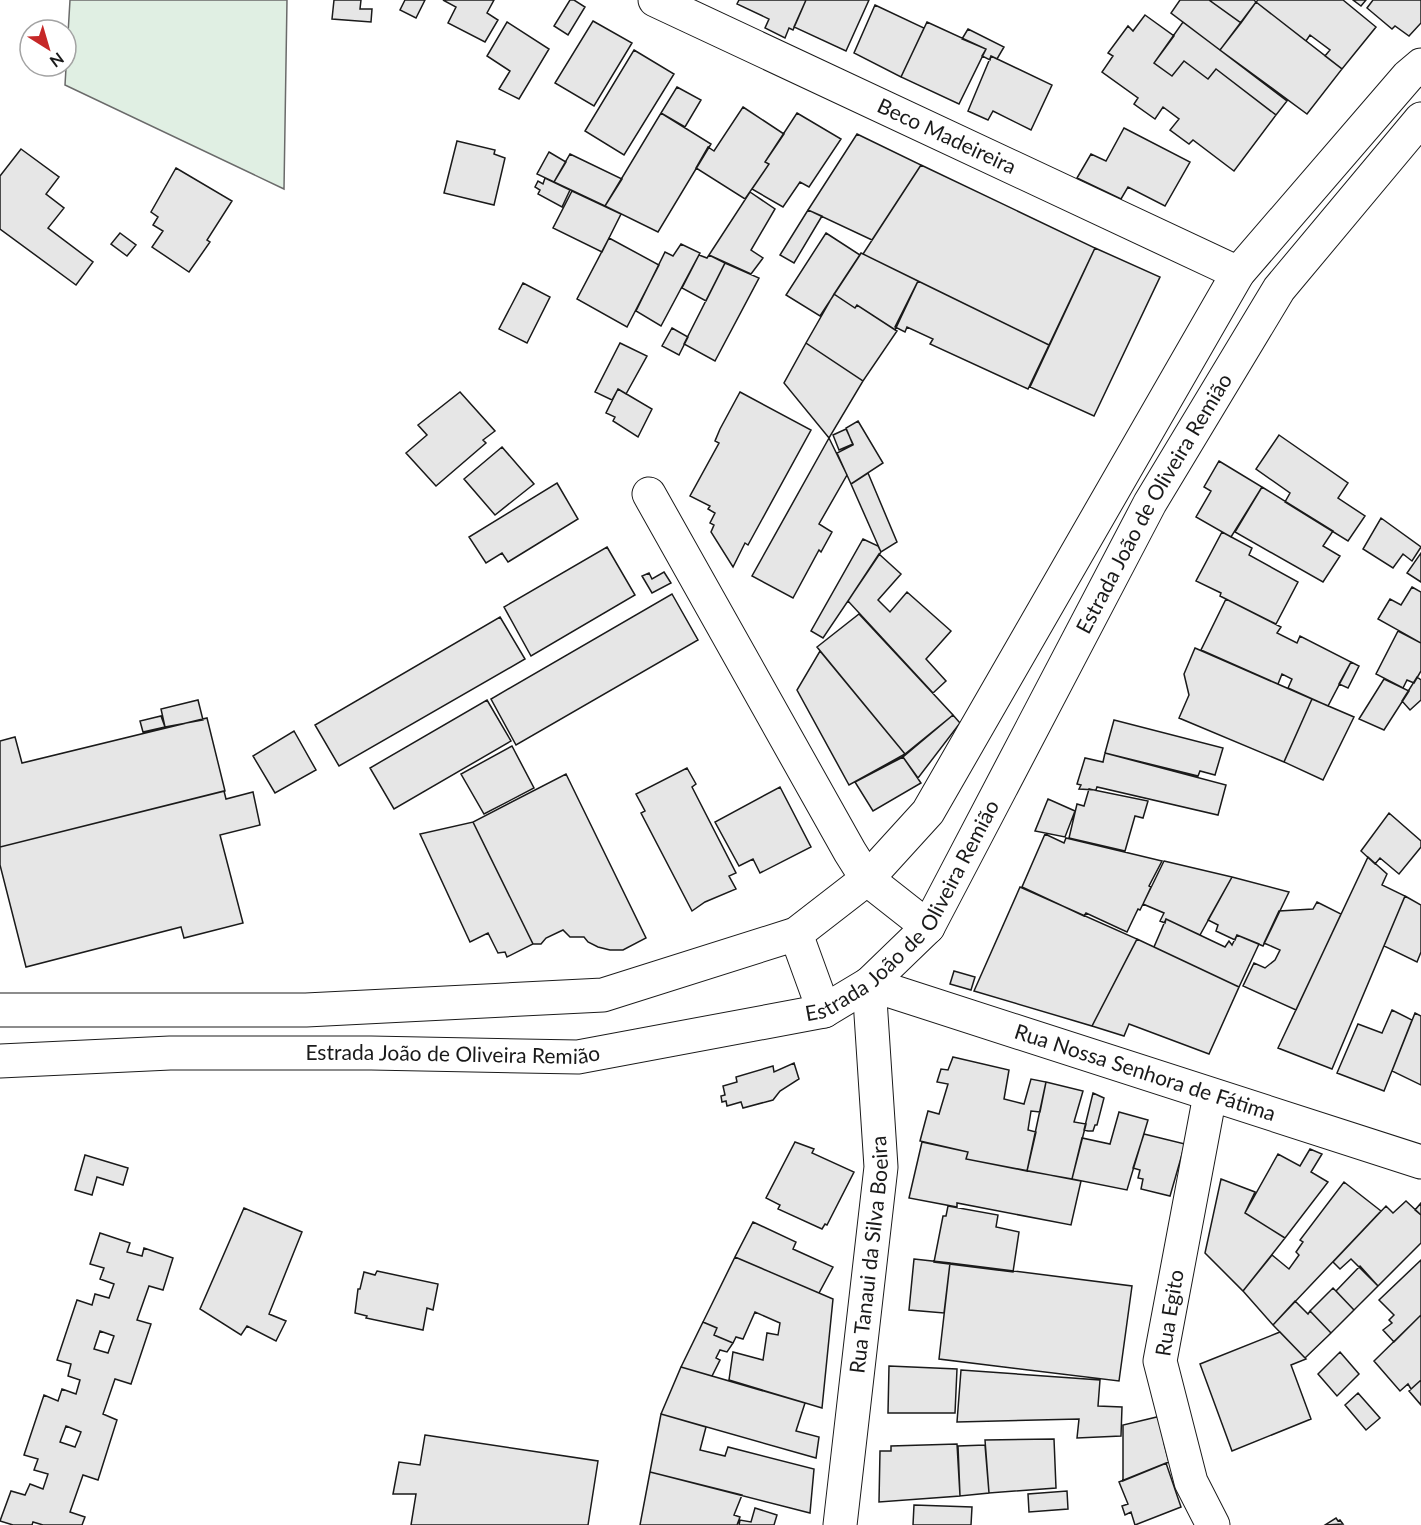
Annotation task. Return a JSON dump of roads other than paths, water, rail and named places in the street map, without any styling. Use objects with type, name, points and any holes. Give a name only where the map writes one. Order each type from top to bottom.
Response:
[{"type":"main road","name":"Beco Madeireira","points":[[655,0],[1238,273]]},
{"type":"main road","name":"Estrada João de Oliveira Remião","points":[[0,1010],[306,1010],[603,994],[796,934],[867,879],[928,812],[1238,273],[1408,76],[1421,64]]},
{"type":"main road","name":"Estrada João de Oliveira Remião","points":[[0,1061],[170,1053],[371,1053],[578,1057],[824,1011],[869,984],[928,927],[1150,503],[1279,289],[1421,119]]},
{"type":"main road","points":[[649,494],[867,879],[928,927]]},
{"type":"main road","points":[[796,934],[824,1011]]},
{"type":"main road","name":"Rua Nossa Senhora de Fátima","points":[[869,984],[1421,1162]]},
{"type":"main road","name":"Rua Tanaui da Silva Boeira","points":[[840,1525],[881,1167],[869,984]]},
{"type":"main road","name":"Rua Egito","points":[[1210,1095],[1160,1361],[1191,1482],[1213,1525]]}]
